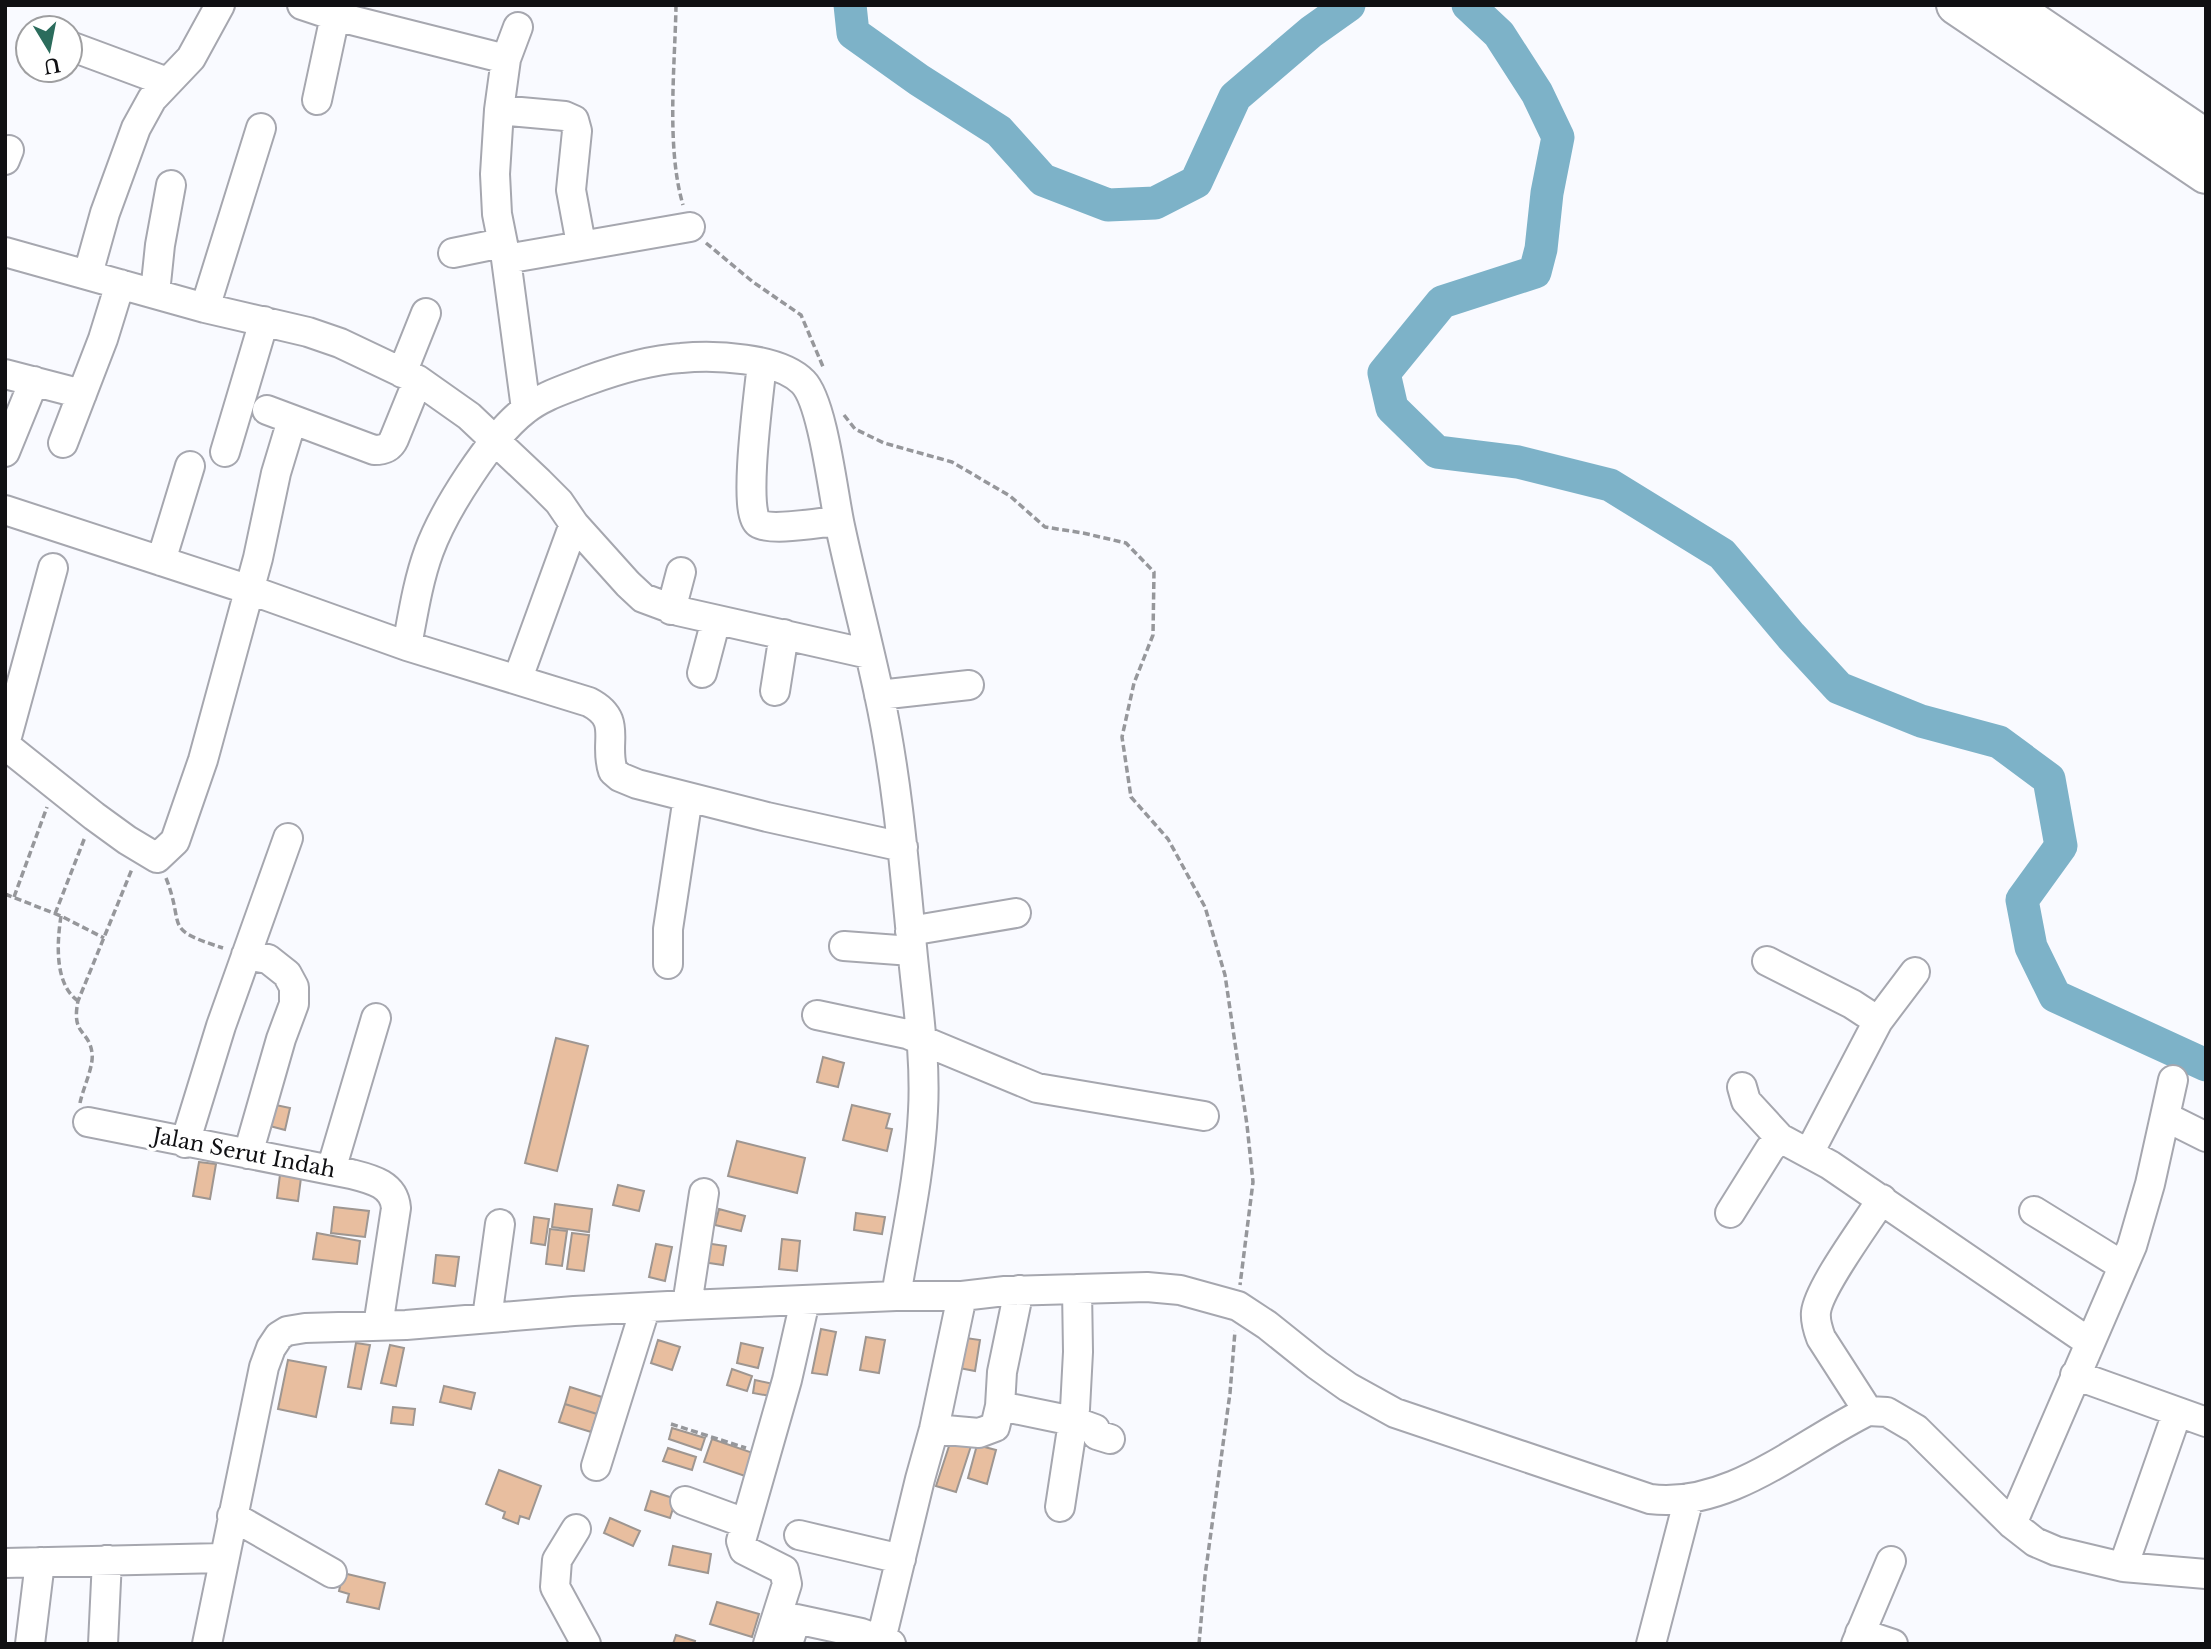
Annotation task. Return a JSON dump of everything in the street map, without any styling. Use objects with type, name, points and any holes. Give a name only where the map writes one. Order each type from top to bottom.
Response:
[{"type":"highway","points":[[1956,5],[2206,174]]},
{"type":"highway","points":[[2008,5],[2206,139]]},
{"type":"street","points":[[88,274],[104,213],[129,144],[146,109],[166,82],[191,58],[220,5]]},
{"type":"street","points":[[302,5],[335,16],[506,59]]},
{"type":"street","points":[[317,100],[335,16]]},
{"type":"street","points":[[518,27],[506,59],[499,110],[495,174],[497,214],[526,409]]},
{"type":"street","points":[[84,51],[166,82]]},
{"type":"street","points":[[499,110],[565,116],[574,120],[578,131],[570,190],[581,244]]},
{"type":"street","points":[[205,308],[261,128]]},
{"type":"street","points":[[155,293],[160,245],[172,185]]},
{"type":"street","points":[[453,253],[581,244],[690,227]]},
{"type":"street","points":[[5,252],[340,343],[410,377],[469,416],[559,502],[573,524],[636,592],[651,602],[671,610],[869,654]]},
{"type":"street","points":[[63,443],[103,339],[120,284]]},
{"type":"street","points":[[53,568],[5,744],[94,816],[157,858],[176,841],[204,760],[249,590],[276,473],[279,415],[374,450],[383,450],[392,444],[426,313]]},
{"type":"street","points":[[225,452],[264,321]]},
{"type":"street","points":[[407,646],[429,552],[444,519],[494,440],[526,409],[566,389],[603,375],[681,358],[720,358],[762,363],[797,378],[812,396],[879,695],[903,847],[921,1041],[924,1108],[919,1156],[896,1296]]},
{"type":"street","points":[[762,363],[753,448],[751,496],[754,519],[759,524],[771,526],[839,521]]},
{"type":"street","points":[[5,374],[82,394]]},
{"type":"street","points":[[5,452],[34,381]]},
{"type":"street","points":[[161,561],[190,466]]},
{"type":"street","points":[[5,510],[249,590],[407,646],[576,697],[599,707],[609,718],[611,763],[616,774],[637,784],[767,817],[903,847]]},
{"type":"street","points":[[517,678],[573,524]]},
{"type":"street","points":[[671,610],[681,572]]},
{"type":"street","points":[[702,673],[716,620]]},
{"type":"street","points":[[775,691],[784,634]]},
{"type":"street","points":[[879,695],[970,685]]},
{"type":"street","points":[[668,964],[668,929],[688,797]]},
{"type":"street","points":[[185,1143],[221,1026],[288,838]]},
{"type":"street","points":[[844,946],[911,941],[1016,913]]},
{"type":"street","points":[[246,955],[268,959],[287,974],[294,987],[294,1004],[281,1039],[248,1154]]},
{"type":"street","points":[[1767,961],[1852,1004],[1878,1021]]},
{"type":"street","points":[[1809,1153],[1878,1021],[1916,972]]},
{"type":"street","points":[[817,1015],[907,1034],[1037,1088],[1204,1116]]},
{"type":"street","points":[[331,1170],[376,1018]]},
{"type":"street","points":[[2012,1524],[2123,1266],[2150,1184],[2173,1080]]},
{"type":"street","points":[[1742,1087],[1746,1101],[1780,1138],[1882,1199],[2089,1342]]},
{"type":"street","points":[[2166,1118],[2206,1138]]},
{"type":"street","name":"Jalan Serut Indah","points":[[88,1122],[331,1170],[382,1184],[394,1198],[396,1208],[378,1326]]},
{"type":"street","points":[[1730,1213],[1764,1158],[1780,1138]]},
{"type":"street","points":[[687,1305],[704,1193]]},
{"type":"street","points":[[1856,1416],[1817,1328],[1816,1310],[1830,1280],[1882,1199]]},
{"type":"street","points":[[2034,1211],[2123,1266]]},
{"type":"street","points":[[487,1318],[500,1224]]},
{"type":"street","points":[[207,1644],[264,1367],[276,1339],[286,1331],[575,1311],[896,1296],[962,1296],[1019,1290],[1147,1287],[1180,1290],[1227,1302],[1267,1325],[1348,1387],[1395,1413],[1625,1492],[1660,1501],[1689,1498],[1731,1486],[1856,1416],[1887,1412],[1916,1429],[2012,1524],[2035,1542],[2056,1551],[2123,1567],[2206,1574]]},
{"type":"street","points":[[1059,1507],[1073,1421],[1078,1352],[1077,1289]]},
{"type":"street","points":[[934,1429],[972,1433],[995,1427],[1000,1406],[1002,1372],[1019,1290]]},
{"type":"street","points":[[788,1644],[796,1619],[884,1642],[962,1296]]},
{"type":"street","points":[[768,1644],[787,1584],[786,1575],[784,1570],[744,1550],[741,1541],[787,1380],[805,1301]]},
{"type":"street","points":[[596,1466],[645,1309]]},
{"type":"street","points":[[2075,1375],[2206,1422]]},
{"type":"street","points":[[1000,1406],[1073,1421],[1095,1429],[1097,1435],[1110,1439]]},
{"type":"street","points":[[2123,1567],[2177,1413]]},
{"type":"street","points":[[1651,1644],[1689,1498]]},
{"type":"street","points":[[685,1501],[745,1523]]},
{"type":"street","points":[[232,1516],[332,1573]]},
{"type":"street","points":[[576,1529],[557,1560],[555,1587],[586,1644]]},
{"type":"street","points":[[799,1535],[901,1559]]},
{"type":"street","points":[[5,1563],[223,1558]]},
{"type":"street","points":[[103,1644],[107,1560]]},
{"type":"street","points":[[1891,1560],[1858,1639],[1893,1644]]},
{"type":"street","points":[[30,1644],[40,1562]]},
{"type":"path","points":[[676,5],[675,180],[690,227],[713,250],[753,282],[801,315],[826,375]]},
{"type":"path","points":[[841,411],[855,429],[884,443],[952,462],[1010,496],[1045,527],[1126,543],[1154,572],[1153,635],[1134,683],[1122,737],[1130,797],[1168,839],[1205,906],[1225,975],[1253,1182],[1227,1302],[1230,1393],[1205,1576],[1199,1644]]},
{"type":"path","points":[[14,897],[55,785]]},
{"type":"path","points":[[55,914],[94,816]]},
{"type":"path","points":[[88,1122],[82,1117],[80,1107],[92,1055],[90,1046],[75,1021],[78,1001],[134,863],[144,858],[157,858],[169,885],[176,921],[181,931],[197,940],[246,955]]},
{"type":"path","points":[[5,894],[61,916],[104,938]]},
{"type":"path","points":[[61,916],[58,948],[62,980],[71,996],[78,1001]]},
{"type":"path","points":[[671,1424],[765,1454]]},
{"type":"building","points":[[556,1038],[588,1046],[557,1171],[525,1163]]},
{"type":"building","points":[[823,1057],[844,1063],[838,1087],[817,1082]]},
{"type":"building","points":[[271,1104],[290,1108],[285,1130],[266,1125]]},
{"type":"building","points":[[852,1105],[890,1114],[886,1128],[892,1129],[887,1151],[843,1140]]},
{"type":"building","points":[[737,1141],[805,1158],[797,1193],[728,1176]]},
{"type":"building","points":[[199,1162],[216,1164],[210,1199],[193,1196]]},
{"type":"building","points":[[281,1167],[302,1170],[298,1201],[277,1198]]},
{"type":"building","points":[[618,1185],[644,1191],[639,1211],[613,1205]]},
{"type":"building","points":[[555,1204],[592,1209],[589,1232],[552,1227]]},
{"type":"building","points":[[334,1207],[369,1211],[365,1237],[331,1233]]},
{"type":"building","points":[[719,1209],[745,1216],[741,1231],[715,1225]]},
{"type":"building","points":[[856,1213],[885,1217],[882,1234],[854,1230]]},
{"type":"building","points":[[534,1217],[549,1219],[545,1245],[531,1243]]},
{"type":"building","points":[[550,1229],[567,1231],[562,1266],[546,1264]]},
{"type":"building","points":[[317,1233],[360,1241],[357,1264],[313,1259]]},
{"type":"building","points":[[572,1233],[589,1235],[584,1271],[567,1269]]},
{"type":"building","points":[[782,1239],[800,1241],[797,1271],[779,1269]]},
{"type":"building","points":[[705,1243],[726,1246],[723,1265],[702,1262]]},
{"type":"building","points":[[656,1244],[672,1247],[665,1281],[649,1277]]},
{"type":"building","points":[[436,1255],[459,1257],[455,1286],[433,1283]]},
{"type":"building","points":[[821,1329],[836,1332],[827,1375],[812,1373]]},
{"type":"building","points":[[866,1337],[885,1340],[879,1373],[860,1370]]},
{"type":"building","points":[[959,1337],[980,1340],[975,1371],[954,1367]]},
{"type":"building","points":[[658,1340],[680,1347],[672,1370],[651,1363]]},
{"type":"building","points":[[356,1343],[370,1345],[361,1389],[348,1387]]},
{"type":"building","points":[[741,1343],[763,1348],[758,1368],[737,1363]]},
{"type":"building","points":[[390,1345],[404,1348],[396,1386],[381,1383]]},
{"type":"building","points":[[288,1360],[326,1367],[316,1417],[278,1409]]},
{"type":"building","points":[[732,1369],[752,1376],[747,1391],[727,1385]]},
{"type":"building","points":[[755,1380],[778,1385],[776,1397],[753,1393]]},
{"type":"building","points":[[444,1386],[475,1393],[471,1409],[440,1402]]},
{"type":"building","points":[[570,1387],[602,1397],[597,1414],[565,1404]]},
{"type":"building","points":[[565,1404],[597,1414],[591,1432],[559,1422]]},
{"type":"building","points":[[393,1407],[415,1409],[413,1425],[391,1423]]},
{"type":"building","points":[[672,1428],[705,1438],[701,1450],[669,1439]]},
{"type":"building","points":[[712,1439],[753,1453],[745,1476],[704,1462]]},
{"type":"building","points":[[951,1440],[971,1446],[956,1492],[936,1486]]},
{"type":"building","points":[[977,1445],[996,1450],[987,1484],[968,1478]]},
{"type":"building","points":[[668,1448],[696,1457],[692,1470],[663,1461]]},
{"type":"building","points":[[499,1470],[541,1486],[529,1519],[520,1516],[518,1524],[503,1518],[505,1512],[486,1504]]},
{"type":"building","points":[[651,1491],[676,1499],[670,1518],[645,1510]]},
{"type":"building","points":[[610,1518],[640,1531],[633,1546],[604,1533]]},
{"type":"building","points":[[673,1546],[711,1554],[708,1573],[669,1565]]},
{"type":"building","points":[[343,1573],[385,1583],[379,1609],[347,1602],[349,1594],[339,1591]]},
{"type":"building","points":[[717,1602],[759,1614],[752,1637],[710,1624]]},
{"type":"building","points":[[676,1635],[695,1641],[694,1644],[673,1644]]},
{"type":"waterway","points":[[850,5],[853,33],[919,80],[999,131],[1043,180],[1108,205],[1155,203],[1196,182],[1235,97],[1311,32],[1349,5]]},
{"type":"waterway","points":[[1468,5],[1499,34],[1537,93],[1558,137],[1547,193],[1541,249],[1535,272],[1442,302],[1384,373],[1392,408],[1437,452],[1518,462],[1610,485],[1722,554],[1839,688],[1921,721],[1999,742],[2049,779],[2061,846],[2022,900],[2031,947],[2055,996],[2206,1065]]}]
